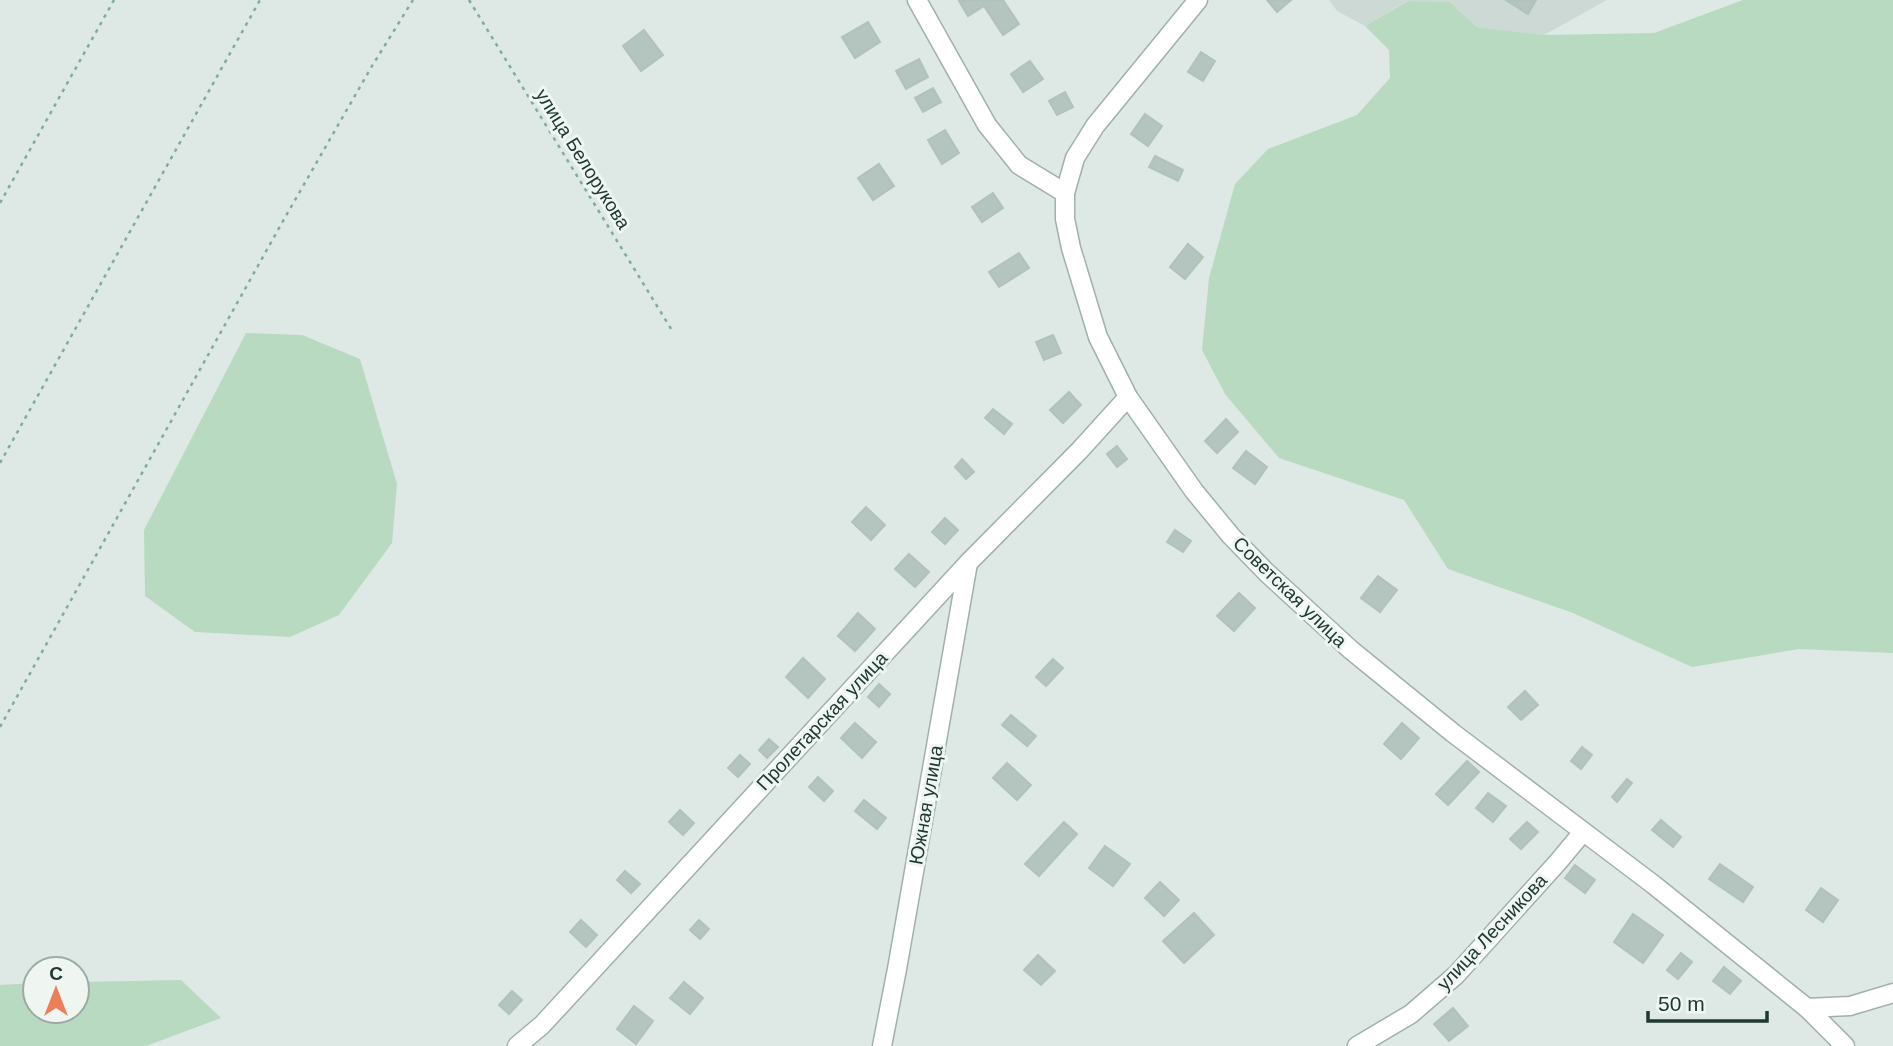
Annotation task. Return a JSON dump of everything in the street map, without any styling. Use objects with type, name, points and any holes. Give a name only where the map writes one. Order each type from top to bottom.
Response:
[{"type":"street","points":[[918,0],[987,125],[1019,165],[1065,193]]},
{"type":"street","name":"Советская улица","points":[[1198,0],[1095,126],[1074,158],[1065,193],[1065,219],[1071,248],[1098,337],[1128,397],[1194,491],[1231,536],[1351,650],[1453,733],[1654,885],[1807,1009],[1845,1046]]},
{"type":"street","name":"Пролетарская улица","points":[[517,1046],[542,1026],[968,563],[1080,450],[1128,397]]},
{"type":"street","name":"Южная улица","points":[[882,1046],[968,563]]},
{"type":"street","name":"улица Лесникова","points":[[1357,1046],[1411,1013],[1456,975],[1583,832]]},
{"type":"street","points":[[1807,1009],[1850,1006],[1893,993]]},
{"type":"path","points":[[0,203],[114,0]]},
{"type":"path","points":[[0,463],[260,0]]},
{"type":"path","points":[[0,727],[283,221],[413,0]]},
{"type":"path","name":"улица Белорукова","points":[[469,0],[673,332]]},
{"type":"shaded area","points":[[1329,0],[1607,0],[1544,35],[1477,27],[1450,2],[1407,1],[1365,26],[1337,11]]},
{"type":"green space","points":[[1743,0],[1893,0],[1893,653],[1799,649],[1692,667],[1573,613],[1448,569],[1404,500],[1279,458],[1225,394],[1202,350],[1209,278],[1235,184],[1268,149],[1357,115],[1390,78],[1389,50],[1365,26],[1408,1],[1450,2],[1477,27],[1544,35],[1654,33]]},
{"type":"green space","points":[[246,333],[302,335],[360,359],[397,484],[392,543],[339,615],[290,637],[195,632],[145,596],[144,530]]},
{"type":"green space","points":[[181,980],[221,1018],[146,1046],[0,1046],[0,985],[21,984],[21,1025],[91,1025],[91,982]]},
{"type":"building","points":[[1003,0],[1019,24],[1003,35],[984,6],[968,16],[959,1]]},
{"type":"building","points":[[1267,0],[1291,0],[1277,12]]},
{"type":"building","points":[[1506,0],[1536,0],[1528,14]]},
{"type":"building","points":[[868,22],[880,42],[855,58],[842,37]]},
{"type":"building","points":[[644,30],[663,55],[641,71],[623,46]]},
{"type":"building","points":[[1201,52],[1215,61],[1203,81],[1188,72]]},
{"type":"building","points":[[919,59],[928,77],[906,89],[896,71]]},
{"type":"building","points":[[1030,61],[1043,79],[1023,92],[1011,74]]},
{"type":"building","points":[[933,88],[941,102],[923,112],[915,98]]},
{"type":"building","points":[[1065,92],[1073,107],[1057,115],[1049,101]]},
{"type":"building","points":[[1145,114],[1162,126],[1148,146],[1131,134]]},
{"type":"building","points":[[945,130],[959,153],[942,164],[928,140]]},
{"type":"building","points":[[1155,156],[1183,170],[1178,181],[1149,167]]},
{"type":"building","points":[[879,164],[894,186],[873,200],[858,178]]},
{"type":"building","points":[[993,193],[1003,208],[982,222],[972,207]]},
{"type":"building","points":[[1188,244],[1203,257],[1185,279],[1170,267]]},
{"type":"building","points":[[1019,253],[1029,268],[999,287],[989,272]]},
{"type":"building","points":[[1053,335],[1061,353],[1044,360],[1036,342]]},
{"type":"building","points":[[1069,392],[1081,405],[1063,423],[1050,410]]},
{"type":"building","points":[[993,409],[1012,424],[1004,434],[985,418]]},
{"type":"building","points":[[1226,419],[1238,432],[1217,453],[1205,441]]},
{"type":"building","points":[[1117,446],[1127,459],[1117,467],[1107,454]]},
{"type":"building","points":[[1246,451],[1267,467],[1255,484],[1233,468]]},
{"type":"building","points":[[962,459],[974,472],[966,479],[955,467]]},
{"type":"building","points":[[866,507],[885,525],[871,540],[852,522]]},
{"type":"building","points":[[945,518],[958,530],[945,544],[932,532]]},
{"type":"building","points":[[1175,530],[1191,541],[1183,552],[1167,542]]},
{"type":"building","points":[[909,554],[929,572],[915,587],[895,569]]},
{"type":"building","points":[[1378,576],[1397,590],[1380,612],[1361,598]]},
{"type":"building","points":[[1239,593],[1255,608],[1234,631],[1217,616]]},
{"type":"building","points":[[858,613],[875,629],[855,651],[838,636]]},
{"type":"building","points":[[803,658],[825,679],[808,698],[786,677]]},
{"type":"building","points":[[1053,659],[1063,668],[1046,686],[1036,677]]},
{"type":"building","points":[[879,684],[890,694],[879,707],[868,697]]},
{"type":"building","points":[[1525,691],[1538,705],[1521,720],[1508,707]]},
{"type":"building","points":[[1011,715],[1036,736],[1027,746],[1002,725]]},
{"type":"building","points":[[855,723],[876,742],[862,758],[841,738]]},
{"type":"building","points":[[1402,723],[1419,738],[1401,759],[1384,744]]},
{"type":"building","points":[[769,739],[778,747],[767,758],[759,750]]},
{"type":"building","points":[[1582,747],[1592,755],[1581,769],[1571,761]]},
{"type":"building","points":[[740,755],[750,764],[738,777],[728,768]]},
{"type":"building","points":[[1467,761],[1479,772],[1448,805],[1436,794]]},
{"type":"building","points":[[1007,763],[1031,785],[1017,800],[993,778]]},
{"type":"building","points":[[818,777],[833,791],[824,801],[809,787]]},
{"type":"building","points":[[1627,779],[1632,783],[1617,802],[1612,797]]},
{"type":"building","points":[[1488,793],[1506,806],[1493,822],[1476,808]]},
{"type":"building","points":[[864,800],[886,818],[877,829],[855,811]]},
{"type":"building","points":[[680,810],[694,823],[683,835],[669,822]]},
{"type":"building","points":[[1661,820],[1681,837],[1673,847],[1652,830]]},
{"type":"building","points":[[1064,822],[1077,834],[1039,876],[1025,864]]},
{"type":"building","points":[[1527,822],[1538,832],[1521,849],[1510,839]]},
{"type":"building","points":[[1105,846],[1130,864],[1113,886],[1089,868]]},
{"type":"building","points":[[1720,864],[1753,887],[1743,902],[1709,879]]},
{"type":"building","points":[[1575,865],[1595,880],[1585,893],[1565,878]]},
{"type":"building","points":[[625,871],[640,884],[631,893],[617,880]]},
{"type":"building","points":[[1160,882],[1179,900],[1164,916],[1145,898]]},
{"type":"building","points":[[1821,888],[1838,900],[1823,922],[1806,910]]},
{"type":"building","points":[[1194,913],[1214,935],[1184,963],[1163,941]]},
{"type":"building","points":[[1633,914],[1663,935],[1643,963],[1614,942]]},
{"type":"building","points":[[581,920],[597,935],[586,947],[570,932]]},
{"type":"building","points":[[699,920],[709,929],[700,939],[690,930]]},
{"type":"building","points":[[1681,953],[1692,962],[1678,979],[1667,970]]},
{"type":"building","points":[[1038,955],[1055,971],[1041,985],[1024,970]]},
{"type":"building","points":[[1724,967],[1741,981],[1730,994],[1713,981]]},
{"type":"building","points":[[684,982],[703,998],[690,1014],[670,998]]},
{"type":"building","points":[[512,991],[522,1000],[509,1014],[499,1005]]},
{"type":"building","points":[[634,1006],[653,1021],[636,1044],[617,1029]]},
{"type":"building","points":[[1453,1008],[1468,1026],[1449,1041],[1434,1024]]}]
